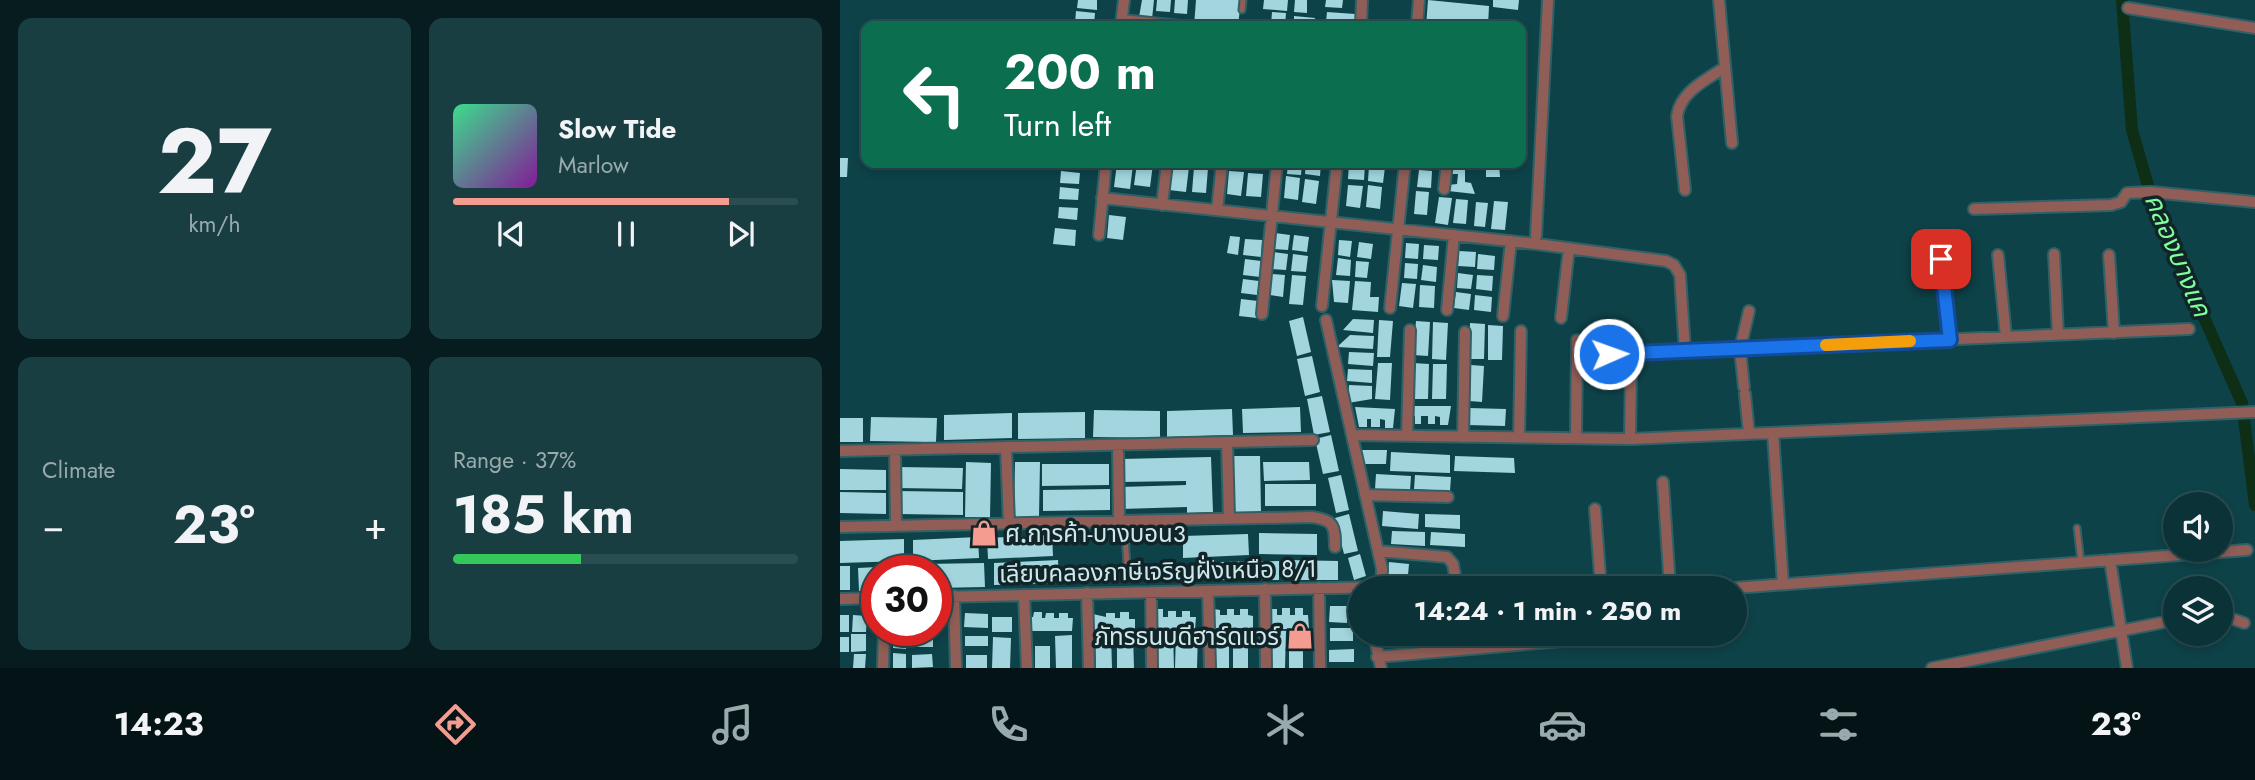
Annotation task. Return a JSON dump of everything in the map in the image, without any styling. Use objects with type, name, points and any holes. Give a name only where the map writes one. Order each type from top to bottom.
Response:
[{"type":"street","points":[[1122,21],[1124,0]]},
{"type":"street","points":[[1362,0],[1362,21]]},
{"type":"street","points":[[1418,21],[1419,0]]},
{"type":"street","points":[[1536,236],[1548,0]]},
{"type":"street","points":[[1718,0],[1732,143]]},
{"type":"street","points":[[2128,8],[2255,28]]},
{"type":"street","points":[[1685,190],[1677,116],[1679,104],[1686,94],[1725,67]]},
{"type":"street","points":[[1099,235],[1105,168]]},
{"type":"street","points":[[1162,205],[1166,168]]},
{"type":"street","points":[[1217,210],[1221,168]]},
{"type":"street","points":[[1262,314],[1276,168]]},
{"type":"street","points":[[1322,306],[1336,168]]},
{"type":"street","points":[[1390,308],[1404,168]]},
{"type":"street","points":[[1444,189],[1446,168]]},
{"type":"street","points":[[1974,209],[2110,205],[2121,202],[2129,193],[2142,192],[2255,202]]},
{"type":"street","points":[[1102,198],[1511,241],[1666,261],[1674,265],[1680,275],[1685,351]]},
{"type":"street","points":[[1447,310],[1454,235]]},
{"type":"street","points":[[1503,316],[1511,241]]},
{"type":"street","points":[[1561,318],[1569,248]]},
{"type":"street","points":[[2054,254],[2058,335]]},
{"type":"street","points":[[1998,255],[2006,337]]},
{"type":"street","points":[[2109,256],[2114,333]]},
{"type":"street","points":[[1941,259],[1950,340]]},
{"type":"street","points":[[1749,311],[1740,349],[1749,434]]},
{"type":"street","points":[[1326,320],[1382,576]]},
{"type":"street","points":[[1407,436],[1410,330]]},
{"type":"street","points":[[1609,354],[2189,330]]},
{"type":"street","points":[[1519,438],[1521,331]]},
{"type":"street","points":[[1463,437],[1465,332]]},
{"type":"street","points":[[1576,438],[1577,340]]},
{"type":"street","points":[[1630,439],[1631,366]]},
{"type":"street","points":[[1352,435],[1630,439],[2255,412]]},
{"type":"street","points":[[1773,433],[1783,584]]},
{"type":"street","points":[[840,451],[1313,440]]},
{"type":"street","points":[[1227,442],[1229,518]]},
{"type":"street","points":[[1118,445],[1121,520]]},
{"type":"street","points":[[1006,447],[1009,523]]},
{"type":"street","points":[[895,450],[896,525]]},
{"type":"street","points":[[1663,482],[1669,576]]},
{"type":"street","points":[[1365,495],[1448,497]]},
{"type":"street","points":[[1595,509],[1600,576]]},
{"type":"street","points":[[840,527],[1229,518],[1326,519],[1335,528],[1335,547]]},
{"type":"street","points":[[1747,587],[2247,550]]},
{"type":"street","points":[[1378,551],[1447,557],[1453,564],[1455,576]]},
{"type":"street","points":[[2110,560],[2127,668]]},
{"type":"street","points":[[1319,588],[1320,668]]},
{"type":"street","name":"เลียบคลองภาษีเจริญฝั่งเหนือ 8/1","points":[[954,596],[1348,588]]},
{"type":"street","points":[[1265,589],[1266,668]]},
{"type":"street","points":[[1208,590],[1210,668]]},
{"type":"street","points":[[1151,592],[1152,668]]},
{"type":"street","points":[[1087,593],[1089,668]]},
{"type":"street","points":[[1024,595],[1027,668]]},
{"type":"street","points":[[954,596],[956,668]]},
{"type":"street","points":[[840,599],[861,598]]},
{"type":"street","points":[[2233,619],[2244,623]]},
{"type":"street","points":[[1932,668],[2163,622]]},
{"type":"street","points":[[883,668],[884,646]]},
{"type":"street","points":[[1379,663],[1516,646]]},
{"type":"lane","points":[[1242,10],[1243,0]]},
{"type":"lane","points":[[1121,520],[1127,566]]},
{"type":"lane","points":[[2077,528],[2081,562]]},
{"type":"building","points":[[1078,0],[1097,0],[1097,10],[1077,8]]},
{"type":"building","points":[[1142,0],[1154,0],[1152,19],[1139,17]]},
{"type":"building","points":[[1157,0],[1171,0],[1170,12],[1156,11]]},
{"type":"building","points":[[1175,0],[1188,0],[1187,14],[1174,13]]},
{"type":"building","points":[[1196,0],[1241,0],[1239,21],[1194,21]]},
{"type":"building","points":[[1264,0],[1288,0],[1287,11],[1263,9]]},
{"type":"building","points":[[1295,0],[1307,0],[1307,13],[1294,12]]},
{"type":"building","points":[[1326,0],[1343,0],[1342,8],[1325,7]]},
{"type":"building","points":[[1428,0],[1489,6],[1488,21],[1426,21]]},
{"type":"building","points":[[1493,0],[1519,0],[1518,10],[1493,7]]},
{"type":"building","points":[[1076,11],[1095,13],[1094,21],[1075,21]]},
{"type":"building","points":[[1272,12],[1286,13],[1285,21],[1271,21]]},
{"type":"building","points":[[1327,12],[1355,14],[1355,21],[1326,21]]},
{"type":"building","points":[[1294,16],[1315,18],[1315,21],[1294,21]]},
{"type":"building","points":[[840,158],[848,158],[847,177],[840,177]]},
{"type":"building","points":[[1116,168],[1133,168],[1130,189],[1114,187]]},
{"type":"building","points":[[1136,168],[1152,168],[1150,187],[1134,185]]},
{"type":"building","points":[[1172,168],[1189,168],[1186,192],[1169,190]]},
{"type":"building","points":[[1194,168],[1208,168],[1206,193],[1192,192]]},
{"type":"building","points":[[1288,168],[1302,168],[1301,175],[1287,174]]},
{"type":"building","points":[[1306,168],[1321,168],[1320,176],[1305,174]]},
{"type":"building","points":[[1349,168],[1365,168],[1364,180],[1348,179]]},
{"type":"building","points":[[1369,168],[1385,168],[1383,183],[1368,181]]},
{"type":"building","points":[[1449,168],[1465,168],[1465,182],[1471,183],[1475,194],[1448,191],[1448,185],[1457,184],[1458,174],[1449,174]]},
{"type":"building","points":[[1486,168],[1499,168],[1500,177],[1486,177]]},
{"type":"building","points":[[1419,170],[1432,171],[1431,188],[1417,187]]},
{"type":"building","points":[[1061,171],[1080,173],[1079,184],[1060,183]]},
{"type":"building","points":[[1229,171],[1244,172],[1241,196],[1227,194]]},
{"type":"building","points":[[1248,173],[1263,174],[1261,197],[1246,196]]},
{"type":"building","points":[[1286,176],[1300,178],[1298,200],[1284,198]]},
{"type":"building","points":[[1305,179],[1319,181],[1316,204],[1302,202]]},
{"type":"building","points":[[1348,185],[1363,186],[1360,208],[1346,206]]},
{"type":"building","points":[[1368,185],[1382,187],[1380,209],[1366,207]]},
{"type":"building","points":[[1060,187],[1079,189],[1078,200],[1059,199]]},
{"type":"building","points":[[1416,191],[1429,192],[1427,215],[1414,214]]},
{"type":"building","points":[[1439,197],[1452,198],[1448,225],[1435,223]]},
{"type":"building","points":[[1456,199],[1468,200],[1466,224],[1453,223]]},
{"type":"building","points":[[1494,201],[1508,202],[1505,230],[1491,229]]},
{"type":"building","points":[[1476,202],[1488,203],[1485,227],[1474,226]]},
{"type":"building","points":[[1059,207],[1078,208],[1077,220],[1058,218]]},
{"type":"building","points":[[1109,215],[1126,217],[1123,240],[1107,238]]},
{"type":"building","points":[[1055,228],[1076,230],[1075,246],[1053,244]]},
{"type":"building","points":[[1275,233],[1290,235],[1288,250],[1273,249]]},
{"type":"building","points":[[1294,235],[1309,237],[1307,252],[1292,250]]},
{"type":"building","points":[[1230,236],[1240,237],[1238,255],[1227,253]]},
{"type":"building","points":[[1245,239],[1262,240],[1261,257],[1243,255]]},
{"type":"building","points":[[1339,240],[1352,241],[1350,257],[1338,255]]},
{"type":"building","points":[[1359,242],[1373,244],[1371,259],[1357,257]]},
{"type":"building","points":[[1406,243],[1419,244],[1418,259],[1405,258]]},
{"type":"building","points":[[1424,245],[1439,246],[1438,260],[1423,259]]},
{"type":"building","points":[[1459,251],[1476,252],[1475,267],[1458,266]]},
{"type":"building","points":[[1273,252],[1288,254],[1286,270],[1271,269]]},
{"type":"building","points":[[1293,254],[1308,256],[1306,272],[1291,271]]},
{"type":"building","points":[[1478,254],[1495,256],[1494,270],[1477,269]]},
{"type":"building","points":[[1338,258],[1351,260],[1350,276],[1336,275]]},
{"type":"building","points":[[1245,259],[1261,261],[1260,277],[1243,275]]},
{"type":"building","points":[[1356,261],[1369,262],[1367,278],[1355,277]]},
{"type":"building","points":[[1405,263],[1418,264],[1417,279],[1404,278]]},
{"type":"building","points":[[1423,265],[1437,267],[1436,282],[1421,280]]},
{"type":"building","points":[[1458,273],[1473,275],[1471,289],[1457,288]]},
{"type":"building","points":[[1272,274],[1285,275],[1283,297],[1270,295]]},
{"type":"building","points":[[1292,275],[1306,276],[1303,305],[1289,304]]},
{"type":"building","points":[[1477,275],[1493,276],[1492,291],[1476,289]]},
{"type":"building","points":[[1243,279],[1259,281],[1257,295],[1241,293]]},
{"type":"building","points":[[1332,280],[1350,281],[1348,303],[1334,302]]},
{"type":"building","points":[[1355,281],[1371,282],[1370,297],[1379,297],[1378,312],[1352,310]]},
{"type":"building","points":[[1402,283],[1416,284],[1413,308],[1399,306]]},
{"type":"building","points":[[1420,285],[1435,286],[1434,308],[1419,307]]},
{"type":"building","points":[[1456,292],[1471,294],[1469,310],[1454,308]]},
{"type":"building","points":[[1475,295],[1492,297],[1491,312],[1474,310]]},
{"type":"building","points":[[1241,299],[1258,301],[1257,318],[1239,316]]},
{"type":"building","points":[[1303,317],[1311,352],[1297,356],[1289,321]]},
{"type":"building","points":[[1353,319],[1374,320],[1373,333],[1343,330]]},
{"type":"building","points":[[1379,320],[1393,321],[1390,357],[1377,357]]},
{"type":"building","points":[[1416,321],[1430,322],[1428,356],[1413,355]]},
{"type":"building","points":[[1433,322],[1448,323],[1446,360],[1432,359]]},
{"type":"building","points":[[1470,323],[1485,324],[1484,359],[1469,359]]},
{"type":"building","points":[[1488,325],[1503,326],[1502,360],[1488,360]]},
{"type":"building","points":[[1350,335],[1374,336],[1373,349],[1337,347]]},
{"type":"building","points":[[1349,352],[1374,353],[1373,366],[1348,364]]},
{"type":"building","points":[[1312,356],[1320,392],[1305,396],[1297,359]]},
{"type":"building","points":[[1378,363],[1392,363],[1390,400],[1375,399]]},
{"type":"building","points":[[1413,363],[1429,364],[1428,399],[1412,399]]},
{"type":"building","points":[[1433,364],[1447,364],[1446,399],[1432,399]]},
{"type":"building","points":[[1471,365],[1484,366],[1482,402],[1469,401]]},
{"type":"building","points":[[1348,369],[1372,370],[1372,383],[1347,381]]},
{"type":"building","points":[[1349,385],[1372,386],[1372,399],[1348,403]]},
{"type":"building","points":[[1322,396],[1330,432],[1314,435],[1307,399]]},
{"type":"building","points":[[1410,406],[1451,406],[1448,425],[1440,425],[1440,417],[1435,416],[1435,424],[1428,424],[1428,416],[1421,416],[1421,424],[1415,424],[1415,416],[1410,416]]},
{"type":"building","points":[[1300,407],[1301,432],[1243,433],[1242,409]]},
{"type":"building","points":[[1355,407],[1395,409],[1393,428],[1385,428],[1385,420],[1380,419],[1380,427],[1371,427],[1371,419],[1367,419],[1367,427],[1359,427]]},
{"type":"building","points":[[1468,408],[1506,409],[1505,426],[1467,425]]},
{"type":"building","points":[[1232,409],[1233,435],[1167,437],[1167,411]]},
{"type":"building","points":[[1094,410],[1160,411],[1160,438],[1093,437]]},
{"type":"building","points":[[1085,412],[1085,438],[1018,439],[1018,413]]},
{"type":"building","points":[[1012,413],[1012,438],[944,440],[944,415]]},
{"type":"building","points":[[871,417],[937,418],[936,442],[870,441]]},
{"type":"building","points":[[840,418],[863,418],[863,442],[840,442]]},
{"type":"building","points":[[1331,435],[1339,471],[1323,474],[1315,439]]},
{"type":"building","points":[[1362,450],[1387,450],[1386,464],[1362,464]]},
{"type":"building","points":[[1391,452],[1450,455],[1450,473],[1390,471]]},
{"type":"building","points":[[1233,456],[1260,456],[1261,512],[1233,513]]},
{"type":"building","points":[[1455,456],[1514,458],[1515,473],[1454,471]]},
{"type":"building","points":[[1211,457],[1213,512],[1187,513],[1187,507],[1121,509],[1120,487],[1186,485],[1186,481],[1120,482],[1120,459]]},
{"type":"building","points":[[966,462],[991,463],[990,517],[965,517]]},
{"type":"building","points":[[1015,462],[1040,462],[1039,517],[1014,517]]},
{"type":"building","points":[[1263,462],[1309,462],[1310,480],[1264,481]]},
{"type":"building","points":[[1042,464],[1109,464],[1109,485],[1042,486]]},
{"type":"building","points":[[897,467],[963,468],[962,489],[896,488]]},
{"type":"building","points":[[840,469],[886,470],[886,490],[840,490]]},
{"type":"building","points":[[1376,474],[1411,476],[1410,491],[1375,489]]},
{"type":"building","points":[[1341,475],[1349,510],[1336,513],[1328,478]]},
{"type":"building","points":[[1415,475],[1451,477],[1450,491],[1414,489]]},
{"type":"building","points":[[1265,484],[1316,484],[1316,506],[1265,506]]},
{"type":"building","points":[[1110,489],[1110,510],[1043,511],[1043,490]]},
{"type":"building","points":[[898,491],[963,492],[963,515],[898,514]]},
{"type":"building","points":[[840,492],[886,493],[886,514],[840,513]]},
{"type":"building","points":[[1383,511],[1419,514],[1418,529],[1382,526]]},
{"type":"building","points":[[1349,514],[1358,551],[1344,554],[1335,518]]},
{"type":"building","points":[[1425,514],[1460,515],[1460,529],[1425,527]]},
{"type":"building","points":[[1392,531],[1425,532],[1425,546],[1391,544]]},
{"type":"building","points":[[1431,532],[1465,534],[1465,547],[1430,545]]},
{"type":"building","points":[[1259,533],[1317,534],[1317,555],[1259,554]]},
{"type":"building","points":[[1248,534],[1249,555],[1183,558],[1183,536]]},
{"type":"building","points":[[1052,535],[1053,556],[988,559],[987,538]]},
{"type":"building","points":[[978,537],[979,558],[952,559],[952,555],[913,555],[913,540]]},
{"type":"building","points":[[904,539],[904,555],[861,555],[861,562],[840,563],[840,541]]},
{"type":"building","points":[[1360,554],[1366,576],[1353,576],[1348,558]]},
{"type":"building","points":[[1058,560],[1059,583],[994,585],[994,563]]},
{"type":"building","points":[[1214,560],[1214,567],[1205,567],[1206,580],[1197,580],[1197,561]]},
{"type":"building","points":[[1287,560],[1338,561],[1338,580],[1287,580]]},
{"type":"building","points":[[1279,561],[1279,580],[1220,580],[1220,562]]},
{"type":"building","points":[[1389,562],[1409,564],[1408,575],[1388,574]]},
{"type":"building","points":[[984,563],[985,587],[952,588],[952,564]]},
{"type":"building","points":[[840,566],[850,566],[850,590],[840,590]]},
{"type":"building","points":[[858,568],[861,568],[861,591],[859,591]]},
{"type":"building","points":[[1330,606],[1347,606],[1347,623],[1329,622]]},
{"type":"building","points":[[1282,608],[1290,608],[1290,615],[1295,615],[1295,608],[1303,608],[1303,615],[1308,615],[1309,629],[1266,629],[1269,609],[1277,609],[1277,615],[1282,615]]},
{"type":"building","points":[[1156,609],[1163,609],[1163,617],[1168,617],[1168,611],[1176,611],[1176,617],[1182,617],[1182,611],[1190,611],[1190,617],[1196,617],[1195,630],[1155,629]]},
{"type":"building","points":[[1214,609],[1220,610],[1220,615],[1227,615],[1227,609],[1234,609],[1234,615],[1240,615],[1240,609],[1248,609],[1248,615],[1253,616],[1253,628],[1212,628]]},
{"type":"building","points":[[1034,612],[1042,612],[1042,618],[1045,618],[1046,613],[1054,613],[1054,618],[1059,618],[1059,613],[1068,613],[1068,618],[1073,618],[1072,631],[1028,631],[1029,617],[1033,617]]},
{"type":"building","points":[[1120,612],[1129,612],[1129,619],[1135,619],[1135,630],[1090,630],[1090,616],[1093,614],[1106,617],[1106,613],[1115,613],[1115,618],[1120,618]]},
{"type":"building","points":[[965,613],[988,614],[988,628],[964,627]]},
{"type":"building","points":[[840,615],[849,615],[849,632],[840,632]]},
{"type":"building","points":[[853,615],[861,616],[861,632],[852,632]]},
{"type":"building","points":[[992,617],[1012,617],[1012,632],[992,632]]},
{"type":"building","points":[[1330,628],[1348,628],[1348,641],[1330,641]]},
{"type":"building","points":[[1269,630],[1286,631],[1285,668],[1269,668]]},
{"type":"building","points":[[1173,632],[1174,668],[1154,668],[1154,633]]},
{"type":"building","points":[[1233,632],[1248,632],[1248,668],[1233,668]]},
{"type":"building","points":[[1289,632],[1303,632],[1303,668],[1289,668]]},
{"type":"building","points":[[1176,633],[1198,633],[1197,668],[1175,668]]},
{"type":"building","points":[[1213,633],[1229,633],[1229,668],[1214,668]]},
{"type":"building","points":[[851,634],[861,634],[861,646],[866,646],[866,651],[851,652]]},
{"type":"building","points":[[1117,634],[1133,634],[1134,668],[1117,668]]},
{"type":"building","points":[[1072,635],[1072,668],[1056,668],[1055,636]]},
{"type":"building","points":[[1095,635],[1111,635],[1112,668],[1096,668]]},
{"type":"building","points":[[965,636],[988,636],[988,646],[965,646]]},
{"type":"building","points":[[840,637],[849,637],[849,652],[840,652]]},
{"type":"building","points":[[993,637],[1011,638],[1010,668],[992,668]]},
{"type":"building","points":[[893,646],[906,646],[906,649]]},
{"type":"building","points":[[1035,646],[1050,646],[1050,668],[1035,668]]},
{"type":"building","points":[[1354,649],[1354,662],[1329,662],[1329,650]]},
{"type":"building","points":[[893,653],[906,654],[906,668],[893,668]]},
{"type":"building","points":[[854,654],[866,654],[865,668],[853,668]]},
{"type":"building","points":[[932,654],[933,667],[912,668],[912,655]]},
{"type":"building","points":[[966,655],[987,655],[987,668],[966,668]]},
{"type":"waterway","name":"คลองบางแค","points":[[2122,0],[2132,130],[2153,203],[2242,403],[2255,505]]},
{"type":"slow traffic","points":[[1826,345],[1910,341]]},
{"type":"place","name":"ศ.การค้า-บางบอน3","points":[[984,533]]},
{"type":"place","name":"ภัทรธนบดีฮาร์ดแวร์","points":[[1300,636]]},
{"type":"route","points":[[1609,354],[1950,340],[1941,259]]}]
